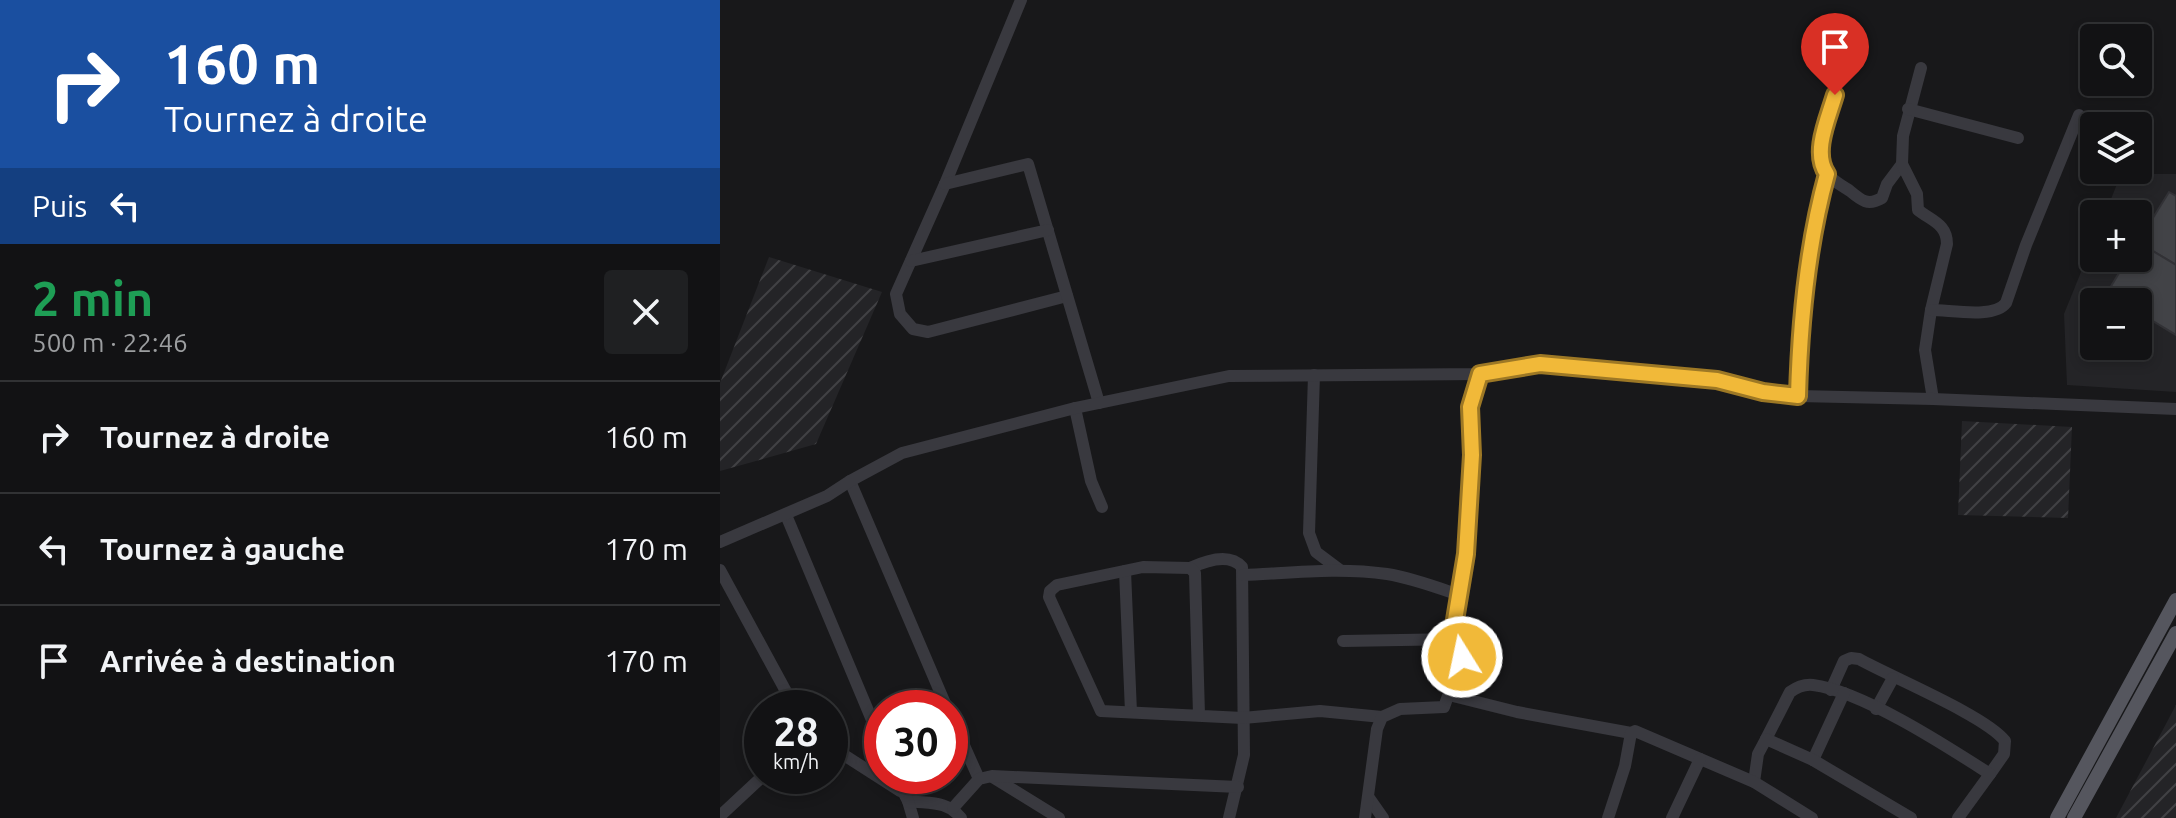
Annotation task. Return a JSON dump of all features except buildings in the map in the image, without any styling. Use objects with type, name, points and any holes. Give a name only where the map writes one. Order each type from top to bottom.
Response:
[{"type":"main road","points":[[2057,818],[2176,600]]},
{"type":"main road","points":[[2074,818],[2176,633]]},
{"type":"street","points":[[1021,0],[896,294],[900,314],[913,329],[928,332],[1067,296]]},
{"type":"street","points":[[1841,68],[1821,149],[1820,165],[1864,202],[1873,203],[1882,198],[1887,184],[1902,164]]},
{"type":"street","points":[[1921,68],[1908,109],[1902,164],[1917,194],[1918,210],[1942,225],[1947,233],[1925,350],[1933,399]]},
{"type":"street","points":[[1908,109],[2018,138]]},
{"type":"street","points":[[1931,310],[1987,313],[2001,310],[2079,115]]},
{"type":"street","points":[[945,184],[1028,164],[1099,403]]},
{"type":"street","points":[[1798,396],[1799,350],[1814,221],[1827,174]]},
{"type":"street","points":[[911,261],[1048,230]]},
{"type":"street","points":[[720,542],[827,496],[902,453],[1075,408],[1229,376],[1480,374],[1540,364],[1717,380],[1763,392],[1798,396],[2176,409]]},
{"type":"street","points":[[1229,818],[1244,755],[1243,718],[1243,575],[1239,562],[1212,559],[1190,568],[1143,567],[1057,585],[1050,591],[1049,597],[1101,711],[1243,718],[1320,711],[1382,717],[1400,709],[1444,707],[1462,657],[1455,620],[1466,554],[1472,455],[1470,407],[1480,374]]},
{"type":"street","points":[[1314,375],[1309,533],[1316,552],[1341,570]]},
{"type":"street","points":[[1075,408],[1091,481],[1102,507]]},
{"type":"street","points":[[850,481],[939,690]]},
{"type":"street","points":[[786,515],[864,701]]},
{"type":"street","points":[[1190,568],[1195,573],[1199,715]]},
{"type":"street","points":[[720,570],[785,690]]},
{"type":"street","points":[[1243,575],[1341,570],[1388,574],[1459,595]]},
{"type":"street","points":[[1125,571],[1131,712]]},
{"type":"street","points":[[1343,641],[1459,639]]},
{"type":"street","points":[[1831,690],[1844,661],[1859,659],[2000,735],[2005,741],[2004,754],[1958,818]]},
{"type":"street","points":[[1876,709],[1893,678]]},
{"type":"street","points":[[1754,782],[1758,754],[1790,692],[1797,687],[1811,685],[1844,693],[1951,749],[1990,774]]},
{"type":"street","points":[[1813,760],[1844,693]]},
{"type":"street","points":[[1449,695],[1517,712],[1643,733],[1754,782],[1812,818]]},
{"type":"street","points":[[1365,818],[1377,729],[1382,717]]},
{"type":"street","points":[[1608,818],[1625,766],[1631,733]]},
{"type":"street","points":[[1766,739],[1813,760],[1911,818]]},
{"type":"street","points":[[968,747],[985,778],[1059,818]]},
{"type":"street","points":[[848,758],[905,797],[944,804],[957,813],[985,778]]},
{"type":"street","points":[[1672,818],[1700,759]]},
{"type":"street","points":[[985,778],[1238,787]]},
{"type":"street","points":[[720,816],[744,794]]},
{"type":"street","points":[[904,794],[913,818]]},
{"type":"street","points":[[1369,798],[1383,818]]},
{"type":"shaded area","points":[[2152,174],[2176,174],[2176,196],[2169,192],[2176,265],[2176,392],[2067,385],[2064,314],[2081,272],[2152,272],[2152,200],[2111,200],[2117,184],[2152,184]]},
{"type":"shaded area","points":[[769,257],[882,292],[816,444],[720,471],[720,383]]},
{"type":"shaded area","points":[[1962,421],[2072,427],[2068,518],[1958,515]]},
{"type":"shaded area","points":[[2176,705],[2176,818],[2116,818]]},
{"type":"route","points":[[1462,657],[1455,620],[1466,554],[1472,455],[1470,407],[1480,374],[1540,364],[1717,380],[1763,392],[1798,396],[1799,350],[1814,221],[1827,174],[1820,165],[1821,149],[1835,95]]}]
